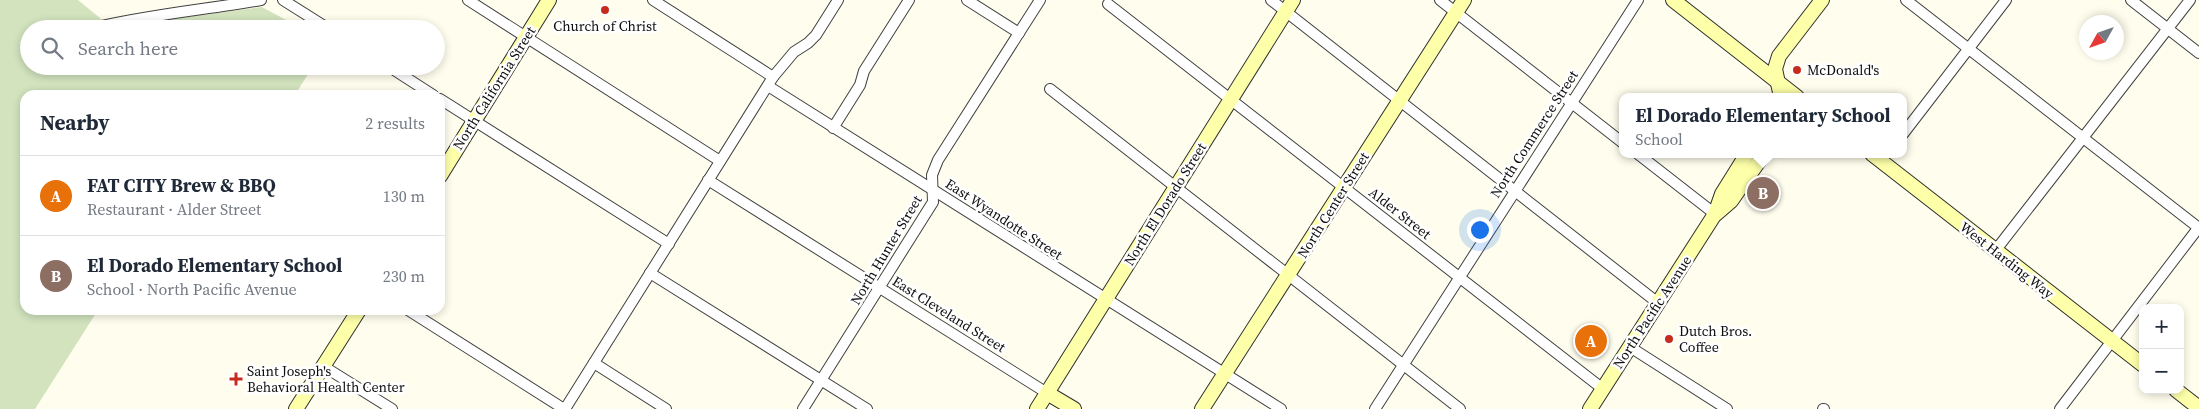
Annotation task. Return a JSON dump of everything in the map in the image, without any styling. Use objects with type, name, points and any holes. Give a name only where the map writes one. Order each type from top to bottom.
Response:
[{"type":"street","points":[[130,20],[261,0]]},
{"type":"street","points":[[283,0],[315,20]]},
{"type":"street","points":[[468,0],[720,161]]},
{"type":"street","name":"North California Street","points":[[445,168],[549,0]]},
{"type":"street","points":[[653,0],[774,77]]},
{"type":"street","points":[[416,315],[564,409],[774,77],[794,52],[816,35],[838,0]]},
{"type":"street","points":[[833,128],[860,85],[864,71],[909,0]]},
{"type":"street","points":[[967,0],[1019,33]]},
{"type":"street","name":"North Hunter Street","points":[[803,409],[933,202],[932,172],[938,160],[1040,0]]},
{"type":"street","points":[[1271,0],[1290,6],[1400,99],[1658,303]]},
{"type":"street","points":[[1440,0],[1619,139]]},
{"type":"street","name":"North Center Street","points":[[1202,409],[1464,0]]},
{"type":"street","name":"North Commerce Street","points":[[1375,409],[1638,0]]},
{"type":"street","points":[[1673,0],[1792,93]]},
{"type":"street","points":[[1780,93],[1775,69],[1779,56],[1822,0]]},
{"type":"street","points":[[1906,0],[2199,228],[2060,409]]},
{"type":"street","points":[[1907,129],[2006,0]]},
{"type":"street","points":[[2131,0],[2199,53]]},
{"type":"street","points":[[1995,251],[2190,0]]},
{"type":"street","name":"Alder Street","points":[[1108,4],[1603,389]]},
{"type":"street","name":"North El Dorado Street","points":[[1037,409],[1290,6]]},
{"type":"street","points":[[402,75],[425,90]]},
{"type":"street","points":[[1771,93],[1777,81]]},
{"type":"street","name":"East Wyandotte Street","points":[[768,86],[1281,409]]},
{"type":"street","points":[[1050,89],[1460,409]]},
{"type":"street","points":[[445,102],[669,244]]},
{"type":"street","points":[[1643,158],[1715,214]]},
{"type":"street","name":"North Pacific Avenue","points":[[1590,409],[1715,214],[1722,194],[1744,158]]},
{"type":"street","name":"North Pacific Avenue","points":[[1715,214],[1731,201],[1761,158]]},
{"type":"street","name":"West Harding Way","points":[[1881,158],[1995,251],[2139,362]]},
{"type":"street","name":"East Cleveland Street","points":[[708,180],[1047,393]]},
{"type":"street","points":[[650,273],[867,409]]},
{"type":"street","points":[[296,409],[355,315]]},
{"type":"street","points":[[1630,347],[1711,405],[1726,409]]},
{"type":"street","points":[[594,363],[666,409]]},
{"type":"street","points":[[323,366],[392,409]]},
{"type":"street","points":[[1047,393],[1074,409]]},
{"type":"street","points":[[2181,394],[2199,408]]},
{"type":"green space","points":[[0,0],[78,0],[102,20],[20,20],[20,75],[307,75],[298,90],[20,90],[20,315],[95,315],[35,409],[0,409]]},
{"type":"green space","points":[[262,7],[286,20],[164,20]]},
{"type":"place","name":"Church of Christ","points":[[605,10]]},
{"type":"place","name":"McDonald's","points":[[1797,70]]},
{"type":"place","name":"El Dorado Elementary School","points":[[1763,193]]},
{"type":"place","name":"Dutch Bros. Coffee","points":[[1669,339]]},
{"type":"place","name":"FAT CITY Brew & BBQ","points":[[1591,341]]},
{"type":"place","name":"Saint Joseph's Behavioral Health Center","points":[[236,379]]}]
